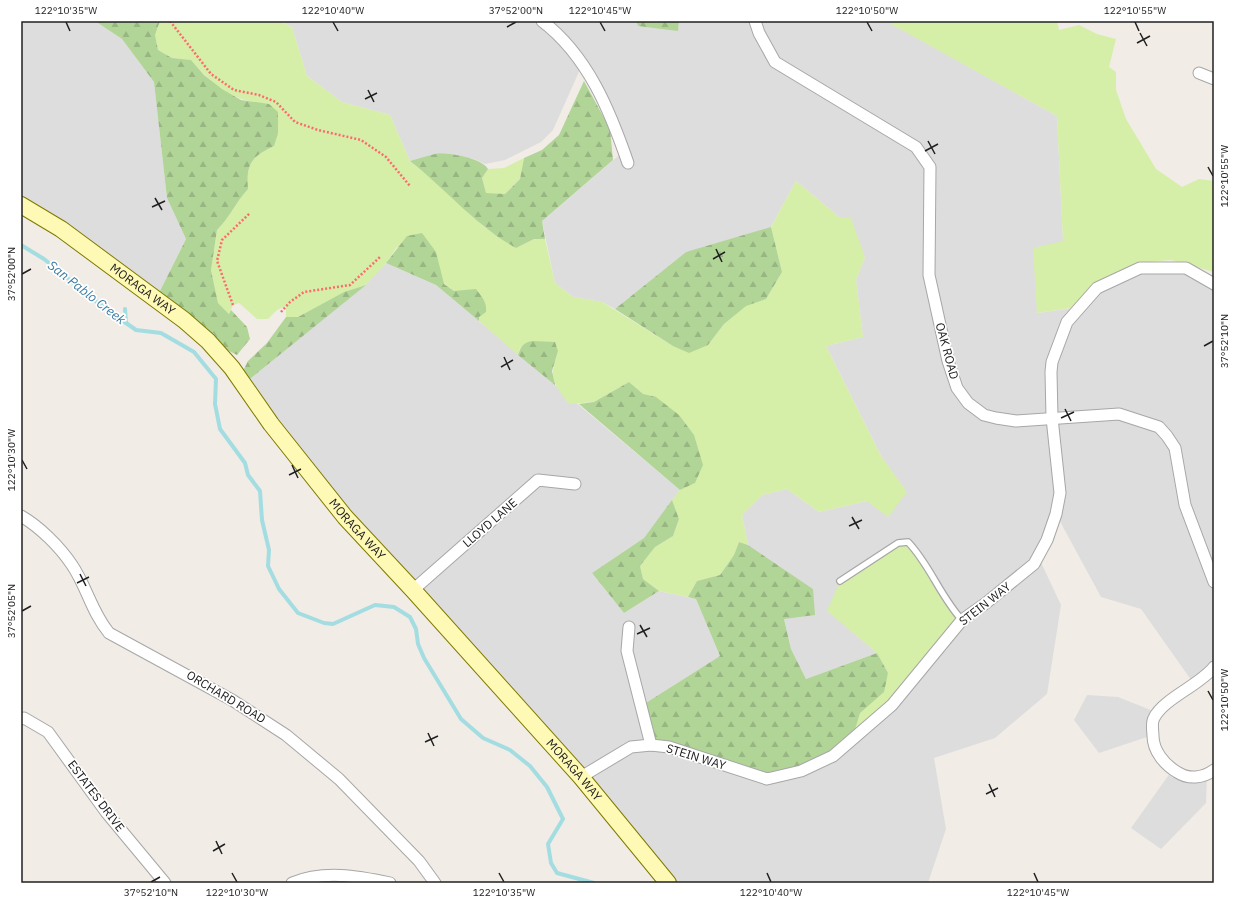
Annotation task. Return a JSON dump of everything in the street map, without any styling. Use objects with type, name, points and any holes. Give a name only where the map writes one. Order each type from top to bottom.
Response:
[{"type":"main road","name":"MORAGA WAY","points":[[21,205],[61,229],[184,320],[208,341],[232,368],[271,424],[345,517],[413,590],[581,778],[668,883]]},
{"type":"street","points":[[542,21],[571,48],[592,78],[610,113],[628,163]]},
{"type":"street","name":"OAK ROAD","points":[[755,21],[759,33],[775,62],[916,147],[930,167],[929,275],[948,362],[957,388],[968,403],[984,415],[1016,422],[1052,418],[1119,414],[1159,427],[1175,448],[1185,505],[1214,582]]},
{"type":"street","points":[[1199,73],[1214,80]]},
{"type":"street","name":"STEIN WAY","points":[[581,778],[631,747],[651,745],[669,747],[766,779],[801,771],[833,756],[892,705],[962,620],[986,603],[1034,564],[1047,540],[1056,514],[1060,493],[1052,418],[1052,362],[1067,322],[1097,288],[1140,268],[1186,268],[1214,284]]},
{"type":"street","name":"LLOYD LANE","points":[[413,590],[538,480],[576,484]]},
{"type":"street","name":"ORCHARD ROAD","points":[[21,516],[29,521],[49,539],[72,565],[98,620],[109,633],[232,700],[286,735],[339,779],[419,861],[435,883]]},
{"type":"street","points":[[629,627],[627,651],[651,745]]},
{"type":"street","points":[[1214,667],[1166,704],[1153,718],[1152,729],[1153,743],[1160,757],[1177,772],[1190,778],[1207,775],[1214,770]]},
{"type":"street","name":"ESTATES DRIVE","points":[[21,719],[24,718],[48,732],[106,812],[165,883]]},
{"type":"street","points":[[292,883],[307,877],[351,875],[390,883]]},
{"type":"lane","points":[[840,581],[898,543],[908,542],[920,555],[949,606],[962,620]]},
{"type":"path","points":[[170,21],[211,74],[234,90],[259,95],[276,102],[295,122],[318,130],[361,140],[386,157],[410,186]]},
{"type":"path","points":[[233,305],[217,262],[222,240],[250,213]]},
{"type":"path","points":[[281,312],[290,302],[304,292],[350,285],[380,256]]},
{"type":"shaded area","points":[[21,21],[95,21],[122,39],[154,82],[167,198],[186,239],[156,299],[21,205]]},
{"type":"shaded area","points":[[280,21],[636,21],[638,26],[678,30],[679,21],[896,21],[892,24],[1057,116],[1063,241],[1037,313],[1081,307],[1097,288],[1140,268],[1186,268],[1214,284],[1214,667],[1194,684],[1141,609],[1101,597],[1056,514],[1038,556],[1061,605],[1047,694],[995,738],[934,758],[946,829],[928,883],[668,883],[413,590],[243,384],[365,285],[386,263],[436,285],[680,490],[644,538],[592,573],[624,613],[659,591],[696,599],[720,656],[641,706],[920,672],[828,611],[877,653],[806,679],[791,649],[784,619],[813,589],[748,545],[742,515],[762,495],[787,489],[819,512],[906,492],[881,456],[826,346],[863,337],[856,280],[865,257],[839,217],[796,181],[767,234],[686,252],[615,309],[602,302],[573,297],[555,283],[542,221],[624,151],[582,65],[553,130],[541,142],[505,160],[485,164],[474,159],[436,154],[410,161],[390,115],[342,102],[307,76],[292,27]]},
{"type":"shaded area","points":[[1087,695],[1118,697],[1158,713],[1153,735],[1099,753],[1074,720]]},
{"type":"shaded area","points":[[1173,769],[1207,775],[1206,803],[1161,849],[1131,828]]},
{"type":"green space","points":[[95,21],[160,21],[155,35],[158,50],[172,58],[191,60],[204,75],[222,89],[241,100],[269,104],[278,112],[278,133],[274,146],[260,154],[252,162],[248,173],[248,189],[217,230],[211,270],[218,303],[229,314],[231,310],[247,327],[250,339],[237,355],[227,350],[213,333],[208,341],[156,299],[186,239],[167,198],[154,82],[122,39]]},
{"type":"green space","points":[[160,21],[280,21],[292,27],[307,76],[342,102],[390,115],[410,161],[432,178],[483,226],[516,248],[534,239],[545,239],[555,283],[573,297],[602,302],[673,346],[708,345],[724,324],[746,305],[766,299],[782,272],[771,227],[796,181],[839,217],[851,218],[865,257],[856,280],[863,337],[826,346],[881,456],[907,492],[888,517],[867,501],[819,512],[787,489],[762,495],[742,515],[748,545],[739,542],[734,555],[720,575],[697,581],[688,597],[659,591],[643,579],[640,566],[655,547],[673,536],[679,519],[672,500],[680,490],[695,483],[656,397],[643,395],[629,382],[594,402],[569,404],[556,385],[554,379],[553,374],[555,360],[558,351],[532,341],[520,348],[518,355],[479,321],[479,317],[454,291],[397,247],[386,263],[366,285],[344,292],[298,317],[286,317],[286,306],[277,310],[268,319],[257,319],[239,303],[233,305],[229,314],[218,303],[211,270],[217,230],[248,189],[248,173],[252,162],[260,154],[274,146],[254,102],[236,97],[219,87],[191,60],[172,58],[158,50],[155,35]]},
{"type":"green space","points":[[636,21],[679,21],[678,31],[638,26]]},
{"type":"green space","points":[[896,21],[1057,21],[1059,30],[1079,25],[1097,34],[1116,39],[1109,67],[1116,72],[1116,90],[1126,119],[1156,169],[1182,187],[1199,179],[1214,181],[1214,272],[1171,260],[1138,263],[1100,281],[1071,308],[1037,313],[1033,248],[1063,241],[1057,116],[891,24]]},
{"type":"green space","points":[[584,81],[610,129],[613,160],[542,221],[545,239],[534,239],[516,248],[501,239],[474,218],[410,161],[435,154],[455,155],[472,159],[484,165],[488,169],[482,178],[486,193],[505,194],[520,179],[524,158],[542,150],[559,135]]},
{"type":"green space","points":[[524,158],[520,179],[505,194],[486,193],[482,178],[488,169],[504,168]]},
{"type":"green space","points":[[771,227],[782,272],[766,299],[746,306],[724,324],[708,345],[689,353],[673,346],[615,309],[686,252]]},
{"type":"green space","points":[[422,233],[436,252],[444,284],[454,291],[476,289],[482,297],[486,305],[486,312],[479,317],[479,321],[436,285],[386,263],[407,236]]},
{"type":"green space","points":[[366,285],[246,382],[243,371],[248,361],[267,343],[286,317],[298,317],[344,292]]},
{"type":"green space","points":[[532,341],[555,342],[558,351],[552,371],[555,385],[518,355],[523,345]]},
{"type":"green space","points":[[629,382],[643,394],[656,397],[679,415],[694,435],[703,465],[695,483],[680,490],[579,404],[594,402]]},
{"type":"green space","points":[[672,500],[679,519],[673,536],[655,547],[640,566],[643,579],[659,591],[624,613],[592,573],[644,538]]},
{"type":"green space","points":[[739,542],[748,545],[813,589],[815,615],[784,619],[791,649],[806,679],[877,653],[888,673],[884,692],[860,713],[852,739],[833,756],[767,779],[651,745],[641,706],[720,656],[696,599],[688,597],[697,581],[720,575],[734,555]]},
{"type":"green space","points":[[908,542],[962,620],[920,672],[852,739],[860,713],[883,692],[888,673],[877,653],[827,611],[840,581],[898,543]]},
{"type":"waterway","name":"San Pablo Creek","points":[[21,245],[44,259],[98,303],[136,330],[161,333],[194,352],[216,379],[215,404],[220,429],[245,463],[248,475],[260,491],[262,520],[269,550],[268,566],[279,589],[298,613],[324,623],[333,624],[375,605],[394,607],[410,617],[416,629],[418,644],[424,658],[461,719],[483,738],[510,750],[530,766],[547,787],[563,819],[548,844],[551,863],[557,873],[594,883]]},
{"type":"waterway","points":[[125,309],[126,323]]}]
